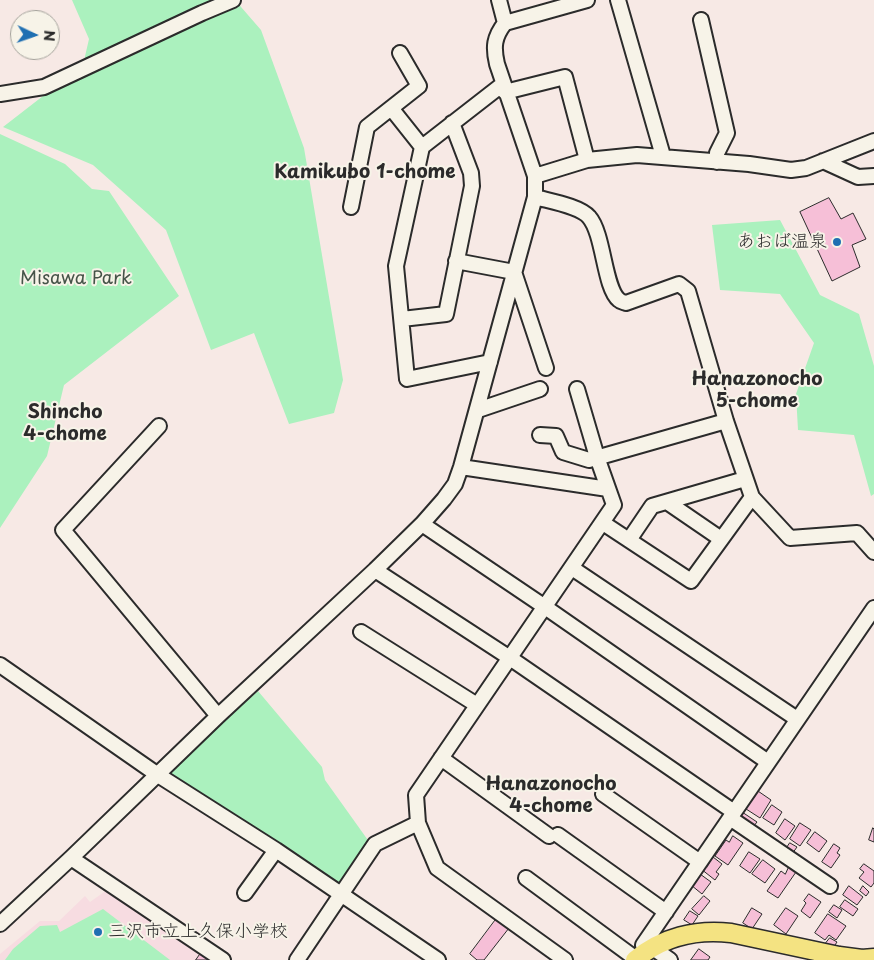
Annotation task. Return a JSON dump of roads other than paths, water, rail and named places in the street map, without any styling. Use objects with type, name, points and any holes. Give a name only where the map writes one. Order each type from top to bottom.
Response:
[{"type":"main road","points":[[642,955],[681,935],[715,932],[731,933],[839,956],[862,959],[874,958]]},
{"type":"street","points":[[0,94],[44,87],[233,0]]},
{"type":"street","points":[[499,0],[505,23]]},
{"type":"street","points":[[0,924],[218,716],[375,570],[422,524],[450,492],[461,467],[478,410],[535,197],[535,176],[504,88],[494,51],[495,41],[498,32],[505,23],[587,0]]},
{"type":"street","points":[[618,0],[662,156]]},
{"type":"street","points":[[701,20],[727,133],[718,153],[717,162]]},
{"type":"street","points":[[351,207],[367,127],[419,86],[400,52]]},
{"type":"street","points":[[490,362],[407,379],[396,266],[422,147],[452,123],[504,88],[565,77],[587,160]]},
{"type":"street","points":[[392,108],[422,147]]},
{"type":"street","points":[[402,319],[446,314],[472,186],[471,173],[452,123]]},
{"type":"street","points":[[535,176],[587,160],[637,155],[791,170],[806,168],[874,141]]},
{"type":"street","points":[[824,161],[858,176],[874,176]]},
{"type":"street","points":[[535,197],[581,210],[589,217],[596,230],[612,290],[618,300],[626,303],[679,284],[688,291],[726,421],[752,497],[790,538],[857,533],[874,552]]},
{"type":"street","points":[[456,261],[514,272]]},
{"type":"street","points":[[514,272],[546,368]]},
{"type":"street","points":[[478,410],[540,389]]},
{"type":"street","points":[[565,960],[437,868],[418,823],[416,796],[614,506],[577,389]]},
{"type":"street","points":[[540,435],[556,436],[563,452],[589,460],[726,421]]},
{"type":"street","points":[[158,426],[63,530],[218,716]]},
{"type":"street","points":[[461,467],[608,489]]},
{"type":"street","points":[[629,540],[652,506],[746,479]]},
{"type":"street","points":[[603,523],[691,581],[752,497]]},
{"type":"street","points":[[667,502],[721,539]]},
{"type":"street","points":[[422,524],[768,762]]},
{"type":"street","points":[[572,568],[797,719]]},
{"type":"street","points":[[375,570],[510,658],[830,886]]},
{"type":"street","points":[[642,955],[643,945],[874,608]]},
{"type":"street","points":[[361,632],[477,705]]},
{"type":"street","points":[[0,666],[158,775],[276,850],[438,960]]},
{"type":"street","points":[[441,758],[666,912]]},
{"type":"street","points":[[604,794],[700,862]]},
{"type":"street","points":[[297,960],[375,844],[418,823]]},
{"type":"street","points":[[245,893],[276,850]]},
{"type":"street","points":[[71,858],[223,960]]},
{"type":"street","points":[[526,878],[642,955],[670,960]]},
{"type":"place","name":"あおば温泉","points":[[837,242]]},
{"type":"place","name":"三沢市立上久保小学校","points":[[98,932]]},
{"type":"district","name":"Kamikubo 1-chome","points":[[365,173]]},
{"type":"district","name":"Hanazonocho 5-chome","points":[[757,391]]},
{"type":"district","name":"Shincho 4-chome","points":[[65,424]]},
{"type":"district","name":"Hanazonocho 4-chome","points":[[551,796]]},
{"type":"park label","name":"Misawa Park","points":[[76,279]]}]
